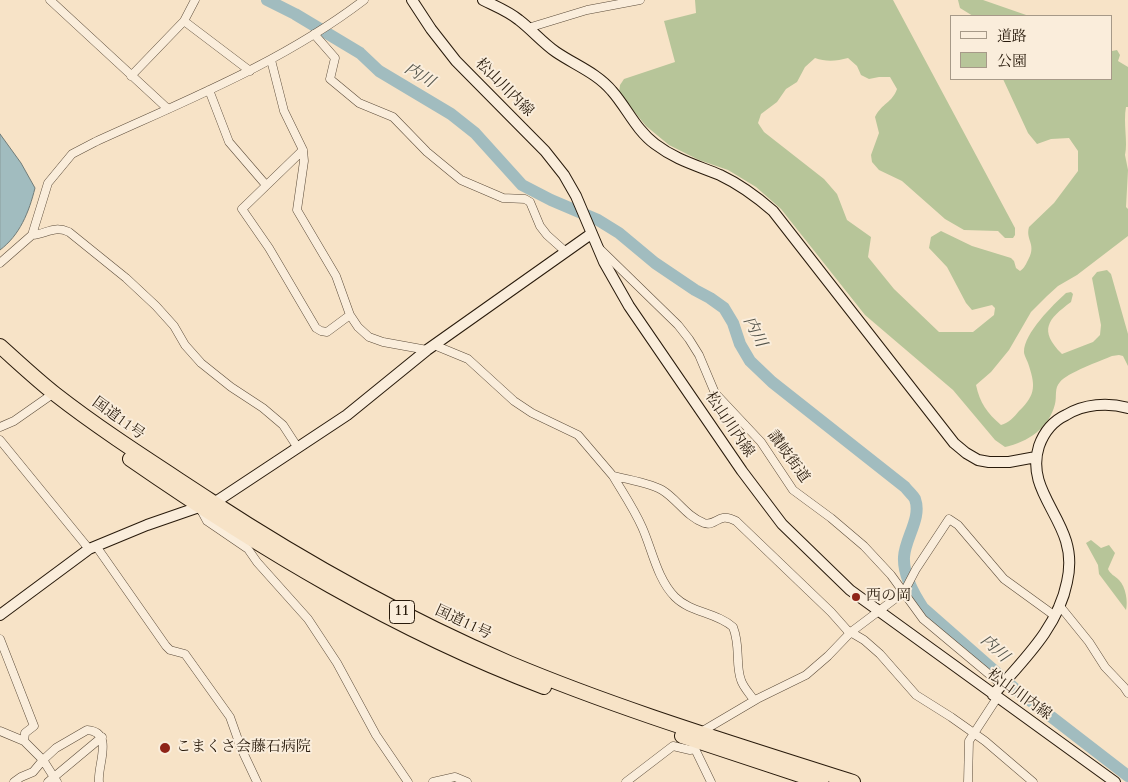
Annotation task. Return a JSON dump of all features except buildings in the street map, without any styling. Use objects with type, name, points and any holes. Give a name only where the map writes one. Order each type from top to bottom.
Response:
[{"type":"highway","name":"国道11号","points":[[0,346],[51,394],[121,453],[199,507],[314,578],[382,615],[513,675],[698,741],[821,782]]},
{"type":"highway","name":"国道11号","points":[[0,356],[51,394],[214,503],[262,534],[368,595],[453,637],[698,741],[854,782]]},
{"type":"street","points":[[50,0],[168,109]]},
{"type":"street","points":[[131,76],[184,21],[196,0]]},
{"type":"street","points":[[0,263],[32,235],[48,183],[72,154],[271,60],[364,0]]},
{"type":"street","name":"松山川内線","points":[[412,0],[431,29],[456,61],[545,151],[564,175],[591,234],[629,306],[762,499],[782,524],[824,567],[850,590],[1115,782]]},
{"type":"street","points":[[482,0],[507,12],[557,53],[592,73],[602,81],[612,91],[638,128],[653,143],[686,163],[720,175],[736,184],[755,196],[773,211],[929,413],[960,449],[978,460],[989,462],[1009,462],[1036,457]]},
{"type":"street","points":[[528,28],[587,10],[640,0]]},
{"type":"street","points":[[184,21],[250,70]]},
{"type":"street","points":[[315,33],[335,58],[330,79],[359,103],[392,117],[427,152],[461,180],[503,198],[525,198],[530,202],[544,231],[566,252]]},
{"type":"street","points":[[271,60],[284,112],[303,150],[304,160],[298,210],[336,276],[350,315],[358,327],[369,338],[384,342],[430,348],[468,359],[514,400],[532,413],[578,435],[613,476],[642,526],[665,582],[675,596],[687,606],[716,617],[733,627],[738,643],[741,682],[754,700]]},
{"type":"street","points":[[209,90],[229,142],[266,185]]},
{"type":"street","points":[[303,150],[242,209],[269,248],[316,328],[327,332],[350,315]]},
{"type":"street","points":[[32,235],[40,235],[50,230],[61,228],[69,232],[126,278],[156,306],[174,326],[185,345],[201,363],[283,425],[298,448]]},
{"type":"street","points":[[0,615],[93,548],[147,525],[214,503],[347,415],[430,348],[591,234]]},
{"type":"street","name":"讃岐街道","points":[[597,246],[678,325],[698,355],[715,393],[761,442],[792,490],[831,518],[864,546],[905,590],[923,619],[933,629],[1005,681]]},
{"type":"street","points":[[0,427],[14,421],[51,394]]},
{"type":"street","points":[[968,782],[970,741],[973,733],[1005,681],[1033,649],[1055,616],[1067,583],[1069,570],[1067,543],[1036,472],[1036,457],[1041,441],[1051,425],[1066,414],[1076,410],[1097,405],[1115,405],[1128,408]]},
{"type":"street","points":[[0,440],[93,548],[166,646],[170,650],[185,654],[222,704],[230,718],[256,782]]},
{"type":"street","points":[[613,476],[663,490],[684,509],[705,523],[710,523],[723,516],[736,521],[831,612],[847,630],[875,649],[916,694],[985,741],[1033,782]]},
{"type":"street","points":[[199,507],[207,521],[248,549],[257,562],[308,619],[336,662],[373,730],[408,782]]},
{"type":"street","points":[[626,782],[673,746],[690,750],[698,741],[754,700],[806,674],[828,656],[851,632],[905,590],[949,520],[958,525],[1004,579],[1055,616]]},
{"type":"street","points":[[1060,605],[1089,642],[1105,667],[1128,693]]},
{"type":"street","points":[[0,638],[34,726],[25,733],[24,741]]},
{"type":"street","points":[[0,730],[24,741],[43,760],[53,780],[102,737]]},
{"type":"street","points":[[14,782],[20,777],[33,772],[43,760],[66,742],[87,730],[98,732],[102,737],[103,752],[98,772],[98,782]]},
{"type":"street","points":[[698,741],[711,782]]},
{"type":"street","points":[[433,782],[455,777],[467,782]]},
{"type":"green space","points":[[695,0],[893,0],[1015,228],[1013,238],[1005,238],[998,231],[964,230],[945,219],[902,181],[879,170],[872,162],[871,155],[879,133],[875,117],[895,94],[897,89],[890,77],[869,79],[861,75],[857,66],[848,58],[832,61],[815,58],[805,67],[797,82],[786,89],[777,102],[761,114],[758,123],[764,132],[824,179],[837,194],[847,220],[871,237],[868,257],[894,289],[939,332],[973,332],[994,315],[995,308],[992,305],[972,310],[966,303],[947,267],[929,248],[931,237],[941,231],[972,246],[1011,258],[1016,268],[1020,271],[1026,265],[1030,256],[1029,227],[1054,203],[1078,171],[1078,151],[1069,138],[1051,139],[1037,144],[1028,133],[1003,80],[1113,80],[1113,51],[1117,50],[1120,55],[1118,61],[1128,67],[1125,155],[1128,170],[1126,207],[1128,209],[1128,236],[1047,296],[1031,312],[1009,350],[991,372],[976,385],[982,402],[996,421],[1001,425],[1011,420],[1032,394],[1032,377],[1024,352],[1025,345],[1034,328],[1060,298],[1066,293],[1071,292],[1073,294],[1071,302],[1057,314],[1049,325],[1050,338],[1062,354],[1093,342],[1100,335],[1101,325],[1092,278],[1097,272],[1107,270],[1111,274],[1128,334],[1128,366],[1123,356],[1112,356],[1069,375],[1058,384],[1052,413],[1043,427],[1029,438],[1014,445],[1005,447],[995,440],[953,390],[865,315],[781,209],[756,187],[728,170],[699,160],[669,145],[646,126],[619,93],[620,85],[624,79],[675,62],[664,21],[696,13]]},
{"type":"green space","points":[[958,0],[983,0],[1026,15],[971,15],[960,8]]},
{"type":"green space","points":[[1091,540],[1101,548],[1109,545],[1115,553],[1108,569],[1119,580],[1125,590],[1127,599],[1126,610],[1099,574],[1098,565],[1086,543]]},
{"type":"water","points":[[0,134],[21,163],[35,188],[23,222],[13,237],[0,250]]},
{"type":"waterway","name":"内川","points":[[267,0],[295,14],[360,53],[379,71],[451,114],[475,133],[522,185],[598,220],[619,233],[655,263],[724,308],[750,361],[772,382],[905,487],[915,499],[917,506],[915,521],[905,550],[904,564],[909,584],[923,608],[1014,688],[1128,776]]},
{"type":"place","name":"西の岡","points":[[856,597]]},
{"type":"place","name":"こまくさ会藤石病院","points":[[165,748]]}]
